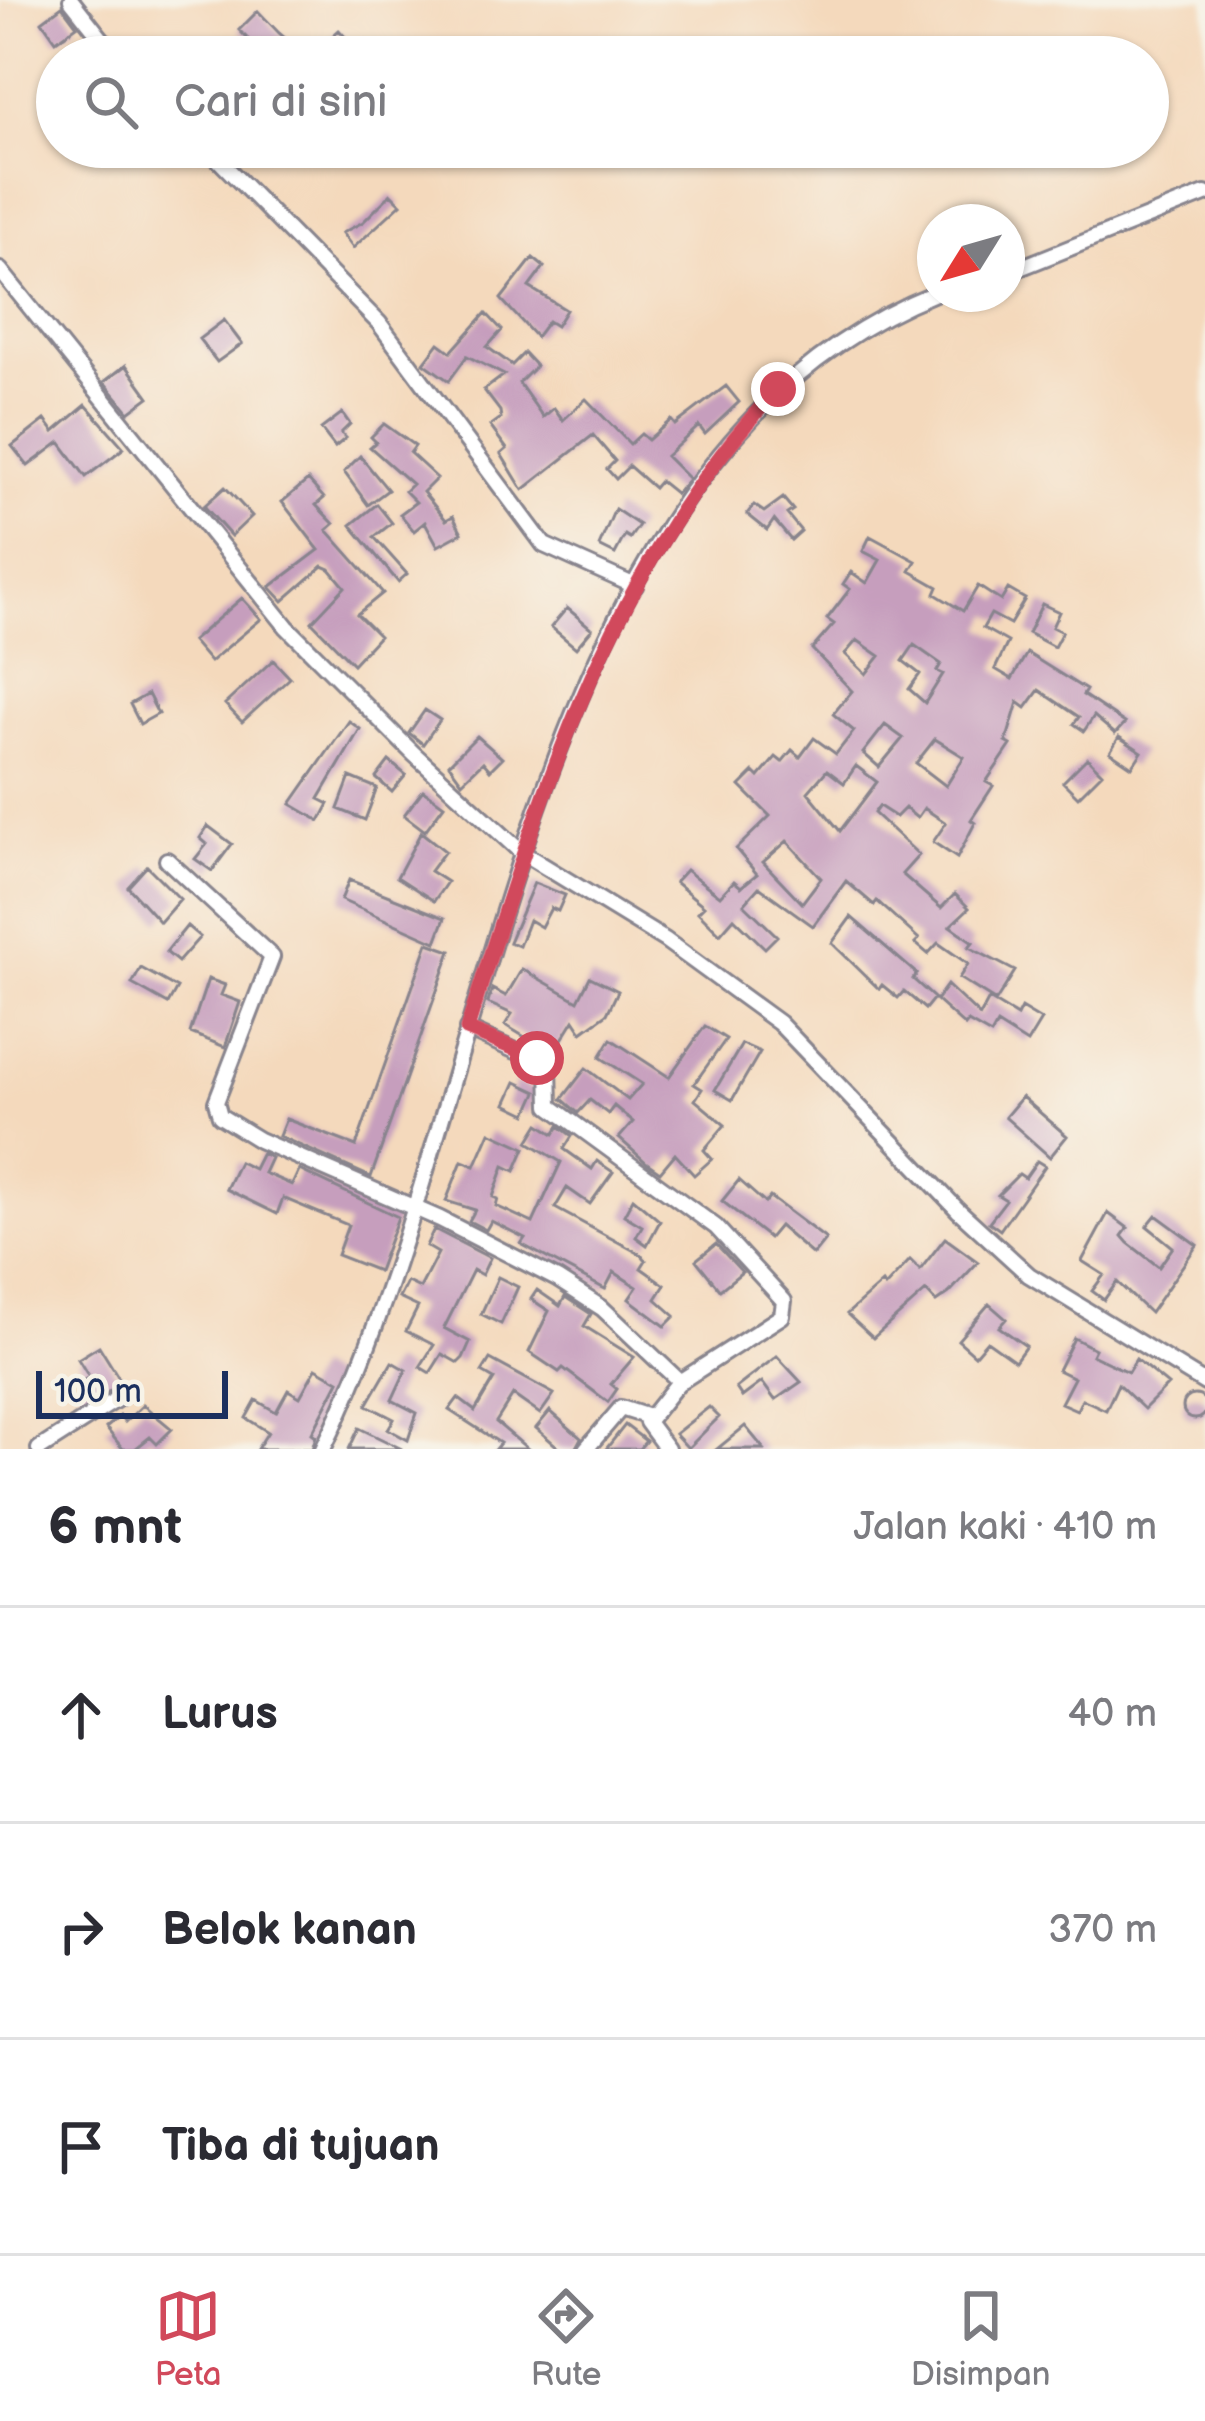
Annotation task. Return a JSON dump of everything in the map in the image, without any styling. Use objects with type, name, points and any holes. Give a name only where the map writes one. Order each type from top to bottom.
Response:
[{"type":"street","points":[[71,0],[99,36]]},
{"type":"street","points":[[227,168],[379,322],[544,545],[635,586]]},
{"type":"street","points":[[1025,266],[1205,194]]},
{"type":"street","points":[[0,270],[286,626],[521,852],[665,940],[779,1023],[994,1246],[1054,1292],[1205,1383]]},
{"type":"street","points":[[323,1449],[363,1363],[414,1210],[521,852],[561,746],[635,586],[695,486],[778,389],[857,329],[917,301]]},
{"type":"street","points":[[167,860],[272,957],[217,1102],[220,1116],[259,1140],[414,1210],[591,1299],[678,1383]]},
{"type":"street","points":[[467,1029],[549,1066],[550,1106],[716,1226],[784,1301],[782,1316],[678,1383],[649,1417],[649,1430],[667,1449]]},
{"type":"street","points":[[39,1449],[128,1392]]},
{"type":"street","points":[[586,1449],[621,1408],[649,1417]]},
{"type":"building","points":[[62,6],[77,26],[63,36],[52,36],[42,21]]},
{"type":"building","points":[[258,11],[282,36],[245,36],[239,30]]},
{"type":"building","points":[[391,194],[401,204],[353,248],[342,233],[363,222]]},
{"type":"building","points":[[533,258],[544,267],[529,287],[566,310],[556,326],[548,321],[536,337],[501,299]]},
{"type":"building","points":[[486,313],[502,330],[487,347],[512,365],[524,353],[536,366],[519,383],[543,417],[554,408],[563,420],[586,399],[630,444],[641,434],[648,440],[671,420],[675,425],[726,386],[739,402],[705,434],[699,426],[666,456],[689,479],[676,494],[660,481],[654,488],[629,466],[616,479],[607,469],[615,461],[593,435],[523,490],[501,454],[507,449],[490,426],[501,418],[500,411],[484,390],[504,375],[467,356],[449,381],[424,363],[439,343],[451,352]]},
{"type":"building","points":[[224,320],[242,344],[217,362],[199,339]]},
{"type":"building","points":[[126,365],[149,397],[129,412],[104,382]]},
{"type":"building","points":[[86,405],[124,448],[86,477],[60,442],[28,466],[12,446],[45,420],[54,432]]},
{"type":"building","points":[[342,413],[350,424],[341,433],[346,438],[335,447],[321,429]]},
{"type":"building","points":[[384,424],[415,446],[410,453],[437,478],[423,492],[446,520],[453,516],[462,533],[438,546],[425,522],[414,531],[400,514],[416,502],[405,491],[412,484],[370,447],[376,442],[371,437]]},
{"type":"building","points":[[360,456],[388,490],[368,505],[344,472]]},
{"type":"building","points":[[308,480],[324,498],[316,505],[334,524],[327,530],[383,593],[357,614],[379,636],[353,664],[312,622],[345,587],[330,569],[323,566],[283,601],[270,587],[319,550],[282,502]]},
{"type":"building","points":[[225,487],[252,516],[231,536],[204,506]]},
{"type":"building","points":[[783,498],[793,510],[787,514],[801,531],[791,540],[774,520],[767,530],[747,514],[754,505],[764,512]]},
{"type":"building","points":[[377,504],[392,523],[374,537],[407,574],[398,582],[351,525]]},
{"type":"building","points":[[615,509],[639,525],[630,538],[625,535],[615,554],[599,546]]},
{"type":"building","points":[[870,536],[916,561],[910,571],[938,587],[935,594],[963,611],[978,586],[1001,601],[1008,589],[1025,599],[1010,624],[991,614],[983,628],[1008,642],[995,669],[1012,679],[1027,653],[1086,690],[1083,695],[1125,723],[1115,734],[1094,716],[1084,731],[1074,724],[1079,717],[1039,690],[1026,708],[1018,702],[1006,742],[1011,745],[986,782],[993,786],[971,820],[975,823],[957,858],[933,842],[946,823],[924,808],[917,818],[905,808],[896,817],[879,806],[874,813],[919,855],[902,874],[941,908],[955,894],[969,908],[950,926],[973,942],[969,947],[1015,971],[996,1001],[959,978],[968,964],[938,943],[928,954],[915,943],[919,939],[877,901],[874,905],[846,881],[813,926],[759,887],[744,904],[777,936],[765,948],[734,918],[720,934],[698,912],[704,906],[675,882],[686,870],[720,896],[734,881],[741,887],[757,874],[736,849],[770,816],[740,786],[754,772],[759,777],[776,757],[782,762],[792,750],[800,757],[814,738],[836,754],[854,731],[833,714],[852,691],[812,649],[834,624],[827,619],[850,589],[843,584],[851,572],[867,583],[880,560],[863,551]],"holes":[[[857,640],[880,656],[866,674],[845,654]],[[914,645],[941,664],[937,671],[943,674],[925,703],[909,689],[920,674],[903,661]],[[885,725],[903,738],[879,767],[863,753]],[[935,739],[964,757],[946,786],[916,763]],[[856,766],[877,782],[840,831],[808,792],[827,770],[844,783]],[[787,841],[821,878],[802,903],[763,862]]]},
{"type":"building","points":[[242,598],[261,619],[210,662],[192,641]]},
{"type":"building","points":[[1042,604],[1059,612],[1052,627],[1062,632],[1054,647],[1028,633]]},
{"type":"building","points":[[567,608],[592,629],[576,648],[551,627]]},
{"type":"building","points":[[273,660],[290,678],[242,722],[225,704]]},
{"type":"building","points":[[148,694],[158,714],[140,724],[130,704]]},
{"type":"building","points":[[425,710],[440,720],[423,744],[409,733]]},
{"type":"building","points":[[349,721],[360,729],[319,799],[329,804],[320,821],[291,804]]},
{"type":"building","points":[[477,736],[502,758],[490,770],[483,762],[462,782],[449,764]]},
{"type":"building","points":[[1119,737],[1142,752],[1132,767],[1110,752]]},
{"type":"building","points":[[1087,758],[1102,773],[1078,797],[1063,782]]},
{"type":"building","points":[[389,761],[406,775],[392,792],[376,778]]},
{"type":"building","points":[[350,777],[377,788],[365,820],[338,809]]},
{"type":"building","points":[[423,790],[444,805],[425,831],[404,815]]},
{"type":"building","points":[[208,826],[232,844],[212,871],[195,859],[207,844],[200,838]]},
{"type":"building","points":[[421,832],[445,851],[430,871],[447,882],[434,901],[397,877]]},
{"type":"building","points":[[147,866],[180,899],[160,922],[128,887]]},
{"type":"building","points":[[349,880],[445,918],[436,942],[341,900]]},
{"type":"building","points":[[534,883],[565,895],[558,911],[551,908],[541,927],[529,920],[519,946],[509,942]]},
{"type":"building","points":[[851,917],[917,974],[913,979],[934,998],[925,1009],[904,991],[898,998],[882,985],[879,989],[832,943]]},
{"type":"building","points":[[187,926],[200,937],[178,962],[166,952]]},
{"type":"building","points":[[428,943],[451,951],[371,1177],[279,1136],[286,1119],[356,1146]]},
{"type":"building","points":[[141,968],[177,988],[168,1004],[132,984]]},
{"type":"building","points":[[522,969],[578,1001],[590,977],[618,991],[607,1014],[582,1032],[574,1020],[553,1054],[505,1025],[512,1014],[488,1003],[492,989],[506,996]]},
{"type":"building","points":[[208,979],[225,985],[221,995],[240,1002],[225,1047],[190,1033]]},
{"type":"building","points":[[947,985],[980,1016],[989,999],[1017,1016],[1021,1008],[1041,1020],[1027,1043],[997,1024],[991,1035],[968,1022],[965,1026],[936,1000]]},
{"type":"building","points":[[705,1026],[726,1039],[694,1084],[702,1089],[695,1100],[725,1125],[704,1150],[712,1159],[694,1175],[675,1154],[660,1172],[647,1163],[619,1138],[633,1122],[614,1106],[608,1114],[590,1100],[578,1113],[562,1099],[586,1068],[628,1100],[642,1084],[600,1057],[611,1039],[669,1077]]},
{"type":"building","points":[[742,1044],[760,1052],[732,1100],[715,1090]]},
{"type":"building","points":[[516,1082],[537,1092],[527,1114],[506,1104]]},
{"type":"building","points":[[1022,1097],[1067,1136],[1050,1157],[1005,1117]]},
{"type":"building","points":[[539,1124],[554,1134],[559,1126],[572,1136],[564,1149],[592,1169],[597,1161],[613,1172],[590,1204],[567,1188],[555,1208],[642,1255],[646,1260],[641,1268],[665,1285],[656,1299],[675,1316],[665,1326],[629,1299],[637,1287],[614,1272],[605,1289],[521,1244],[525,1238],[491,1221],[486,1230],[469,1221],[475,1210],[446,1201],[462,1161],[475,1166],[490,1132],[525,1148],[515,1171],[504,1166],[493,1197],[498,1199],[496,1206],[533,1223],[561,1162],[528,1142]]},
{"type":"building","points":[[262,1153],[271,1158],[264,1173],[292,1185],[299,1170],[398,1217],[378,1271],[337,1255],[348,1225],[283,1198],[277,1214],[226,1189],[239,1162],[254,1169]]},
{"type":"building","points":[[1037,1161],[1045,1166],[1000,1230],[989,1222],[1006,1200],[998,1195],[1019,1174],[1025,1178]]},
{"type":"building","points":[[739,1180],[765,1203],[770,1197],[826,1239],[813,1255],[779,1226],[769,1238],[722,1201]]},
{"type":"building","points":[[633,1198],[660,1221],[647,1245],[636,1237],[642,1226],[624,1215]]},
{"type":"building","points":[[1108,1213],[1128,1228],[1122,1236],[1128,1243],[1159,1267],[1173,1247],[1147,1226],[1156,1215],[1197,1245],[1150,1313],[1117,1282],[1104,1300],[1092,1291],[1104,1275],[1082,1261]]},
{"type":"building","points":[[434,1229],[490,1258],[482,1275],[473,1270],[444,1328],[470,1342],[463,1358],[458,1363],[442,1354],[430,1373],[420,1367],[434,1345],[406,1331],[418,1307],[399,1298],[407,1282],[420,1288],[438,1253],[426,1246]]},
{"type":"building","points":[[945,1238],[978,1262],[949,1293],[936,1302],[926,1291],[873,1338],[847,1314],[882,1283],[885,1287],[910,1260],[920,1270]]},
{"type":"building","points":[[716,1244],[742,1272],[720,1290],[696,1260]]},
{"type":"building","points":[[498,1277],[518,1287],[501,1324],[481,1314]]},
{"type":"building","points":[[537,1290],[560,1306],[565,1297],[591,1314],[584,1326],[634,1357],[611,1384],[617,1389],[608,1402],[563,1368],[559,1372],[529,1352],[549,1311],[531,1299]]},
{"type":"building","points":[[989,1304],[1006,1319],[999,1327],[1026,1346],[1015,1361],[987,1341],[975,1355],[958,1340]]},
{"type":"building","points":[[1074,1338],[1095,1349],[1092,1355],[1128,1372],[1136,1359],[1168,1385],[1144,1409],[1118,1384],[1106,1410],[1082,1399],[1077,1410],[1061,1403],[1074,1378],[1058,1370]]},
{"type":"building","points":[[99,1346],[122,1383],[88,1405],[76,1385],[89,1377],[78,1359]]},
{"type":"building","points":[[777,1356],[801,1382],[775,1400],[762,1382],[742,1397],[736,1388]]},
{"type":"building","points":[[490,1359],[554,1394],[540,1414],[513,1395],[496,1422],[528,1449],[495,1449],[500,1443],[449,1410],[458,1398],[475,1411],[494,1379],[482,1372]]},
{"type":"building","points":[[392,1362],[406,1370],[392,1400],[417,1413],[408,1440],[388,1429],[394,1419],[367,1405]]},
{"type":"building","points":[[316,1368],[339,1381],[312,1433],[316,1436],[312,1449],[257,1449],[268,1432],[246,1418],[256,1400],[276,1412],[288,1390],[300,1397]]},
{"type":"building","points":[[1186,1398],[1204,1398],[1204,1416],[1186,1416]]},
{"type":"building","points":[[143,1405],[172,1429],[157,1444],[150,1437],[135,1449],[123,1449],[106,1428],[120,1416],[125,1422]]},
{"type":"building","points":[[709,1407],[719,1417],[688,1448],[675,1434]]},
{"type":"building","points":[[550,1411],[581,1438],[575,1449],[560,1449],[536,1428]]},
{"type":"building","points":[[625,1425],[646,1441],[639,1449],[606,1449]]},
{"type":"building","points":[[745,1426],[764,1449],[717,1449]]},
{"type":"building","points":[[359,1428],[402,1449],[349,1449]]},
{"type":"route","points":[[537,1058],[467,1029],[521,852],[561,746],[635,586],[695,486],[738,430],[778,389]]}]
